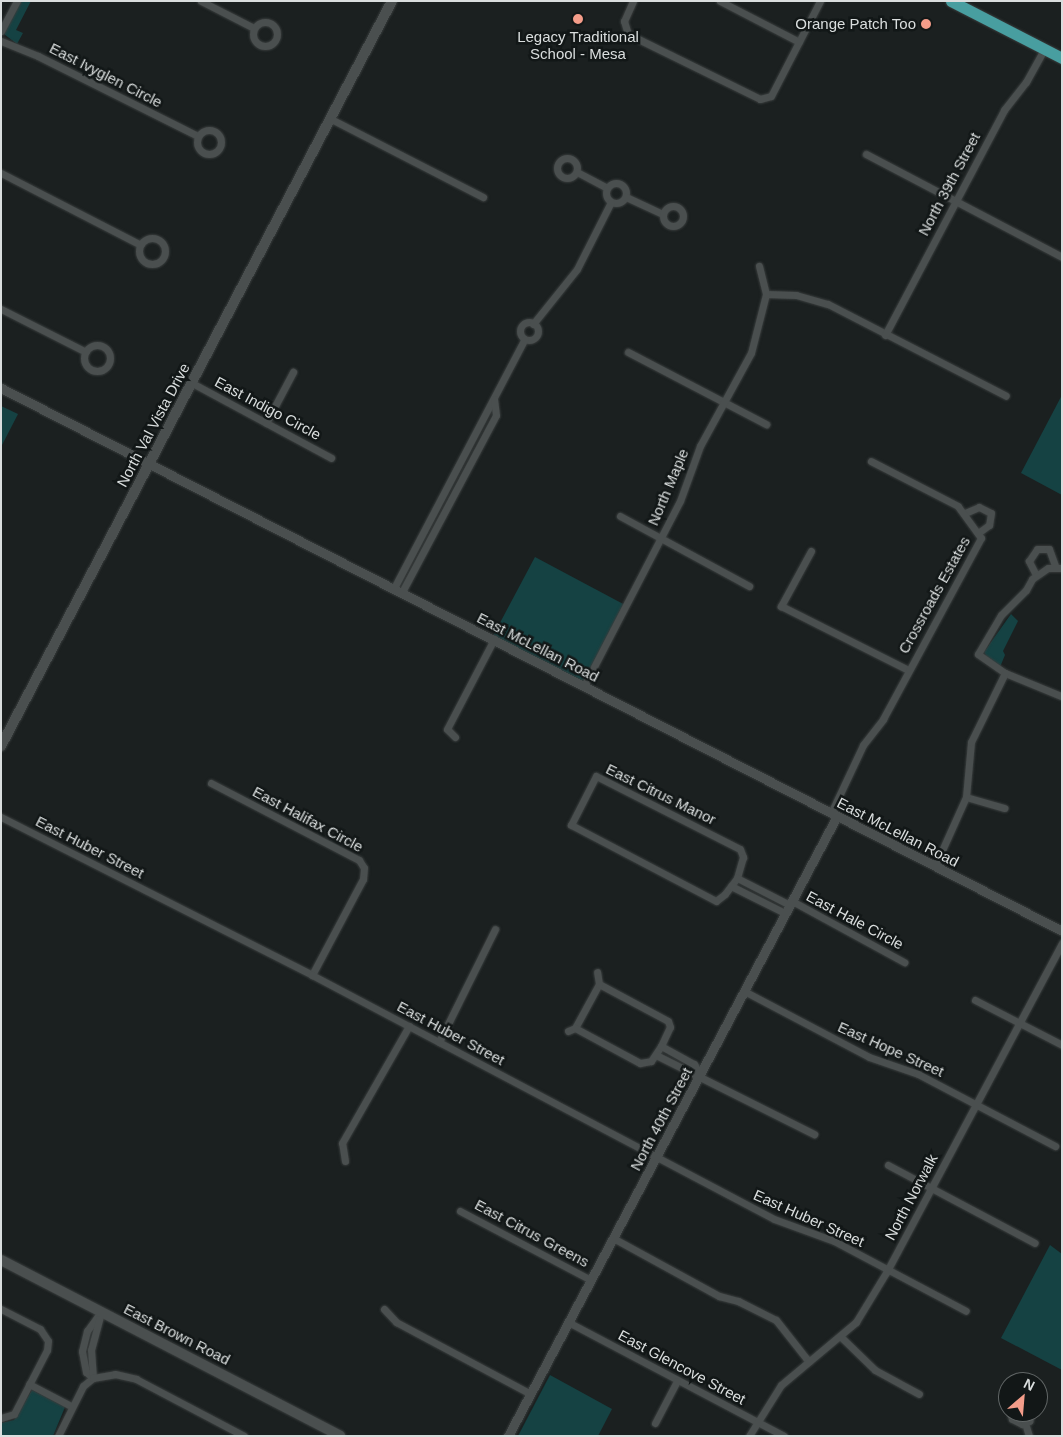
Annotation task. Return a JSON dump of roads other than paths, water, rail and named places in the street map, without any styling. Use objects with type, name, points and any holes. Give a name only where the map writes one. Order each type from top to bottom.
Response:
[{"type":"main road","name":"North Val Vista Drive","points":[[1,746],[392,1]]},
{"type":"main road","points":[[957,3],[1062,58]]},
{"type":"main road","name":"East Brown Road","points":[[1,1260],[340,1436]]},
{"type":"street","points":[[1,31],[17,1]]},
{"type":"street","points":[[201,1],[254,28]]},
{"type":"street","points":[[633,1],[624,21],[624,28],[628,34],[747,94],[765,99],[771,96],[820,1]]},
{"type":"street","points":[[720,1],[799,42]]},
{"type":"street","name":"East Ivyglen Circle","points":[[1,41],[38,56],[198,136]]},
{"type":"street","name":"North 39th Street","points":[[885,335],[1004,110],[1026,82],[1044,49]]},
{"type":"street","points":[[330,118],[483,197]]},
{"type":"street","points":[[866,154],[1062,257]]},
{"type":"street","points":[[577,172],[607,188]]},
{"type":"street","points":[[1,174],[142,245]]},
{"type":"street","points":[[614,183],[620,184],[626,191],[626,198],[618,204],[611,202],[606,197],[607,188],[614,183]]},
{"type":"street","points":[[626,198],[662,214]]},
{"type":"street","points":[[533,324],[577,269],[611,202]]},
{"type":"street","points":[[759,266],[766,294],[796,294],[828,304],[1006,396]]},
{"type":"street","name":"North Maple","points":[[584,686],[680,501],[700,446],[751,353],[766,294]]},
{"type":"street","points":[[1,309],[86,352]]},
{"type":"street","points":[[398,590],[411,554],[525,339],[521,328],[526,324],[533,324],[537,328],[537,336],[525,339]]},
{"type":"street","points":[[628,352],[766,424]]},
{"type":"street","points":[[266,423],[294,372]]},
{"type":"street","name":"East Indigo Circle","points":[[192,383],[331,458]]},
{"type":"street","name":"East McLellan Road","points":[[1,388],[1062,931]]},
{"type":"street","points":[[398,590],[420,558],[496,415],[494,399]]},
{"type":"street","points":[[470,442],[479,448]]},
{"type":"street","name":"Crossroads Estates","points":[[834,814],[863,745],[883,719],[981,538],[958,506],[871,461]]},
{"type":"street","name":"Crossroads Estates","points":[[965,514],[979,506],[991,513],[989,524],[978,533]]},
{"type":"street","points":[[620,516],[749,586]]},
{"type":"street","points":[[425,529],[433,534]]},
{"type":"street","points":[[1036,575],[1029,561],[1037,549],[1049,549],[1059,568],[1048,568],[1036,575],[1015,603],[1001,615],[978,654],[1005,673],[1061,696]]},
{"type":"street","name":"Crossroads Estates","points":[[811,551],[782,606],[908,670]]},
{"type":"street","points":[[411,554],[420,558]]},
{"type":"street","points":[[405,567],[412,572]]},
{"type":"street","points":[[455,737],[446,728],[494,639]]},
{"type":"street","points":[[935,866],[966,796],[971,742],[1005,673]]},
{"type":"street","name":"East Citrus Manor","points":[[596,776],[740,849],[743,857],[737,878],[731,886],[716,901],[570,825],[596,776]]},
{"type":"street","name":"East Halifax Circle","points":[[211,783],[359,860],[364,868],[363,878],[312,975]]},
{"type":"street","points":[[966,796],[1004,808]]},
{"type":"street","name":"North 40th Street","points":[[508,1436],[791,903],[834,814]]},
{"type":"street","name":"East Huber Street","points":[[1,817],[312,975],[655,1158],[792,1228],[834,1241],[966,1311]]},
{"type":"street","points":[[737,878],[791,903]]},
{"type":"street","points":[[731,886],[785,913]]},
{"type":"street","name":"East Hale Circle","points":[[791,903],[904,962]]},
{"type":"street","points":[[439,1042],[495,929]]},
{"type":"street","name":"North Norwalk","points":[[749,1436],[756,1421],[781,1385],[841,1337],[856,1322],[887,1270],[1062,943]]},
{"type":"street","points":[[597,972],[599,984],[572,1030],[635,1062],[645,1064],[656,1055],[670,1027],[665,1018],[599,984]]},
{"type":"street","name":"East Hope Street","points":[[744,991],[868,1057],[918,1074],[1055,1146]]},
{"type":"street","points":[[975,1000],[1062,1045]]},
{"type":"street","points":[[345,1161],[342,1143],[409,1026]]},
{"type":"street","points":[[661,1046],[694,1064],[700,1075]]},
{"type":"street","points":[[670,1063],[675,1054]]},
{"type":"street","points":[[656,1055],[700,1075],[814,1134]]},
{"type":"street","points":[[888,1165],[1036,1243]]},
{"type":"street","name":"East Citrus Greens","points":[[460,1211],[590,1280]]},
{"type":"street","points":[[612,1238],[718,1296],[738,1301],[776,1320],[809,1362]]},
{"type":"street","points":[[1,1308],[40,1329],[48,1338],[47,1350],[14,1414],[4,1418]]},
{"type":"street","points":[[384,1309],[396,1322],[531,1394]]},
{"type":"street","points":[[93,1378],[91,1354],[101,1312]]},
{"type":"street","points":[[93,1378],[86,1372],[82,1356],[86,1335],[101,1312]]},
{"type":"street","name":"East Glencove Street","points":[[568,1322],[784,1436]]},
{"type":"street","points":[[841,1337],[875,1370],[919,1394]]},
{"type":"street","points":[[82,1356],[91,1354]]},
{"type":"street","points":[[58,1436],[71,1406],[83,1386],[93,1378],[115,1374],[129,1376],[244,1436]]},
{"type":"street","points":[[655,1423],[677,1381]]},
{"type":"street","points":[[29,1384],[71,1406]]},
{"type":"street","points":[[1015,1422],[1025,1423],[1029,1436]]},
{"type":"place","name":"Legacy Traditional School - Mesa","points":[[578,19]]},
{"type":"place","name":"Orange Patch Too","points":[[926,24]]}]
